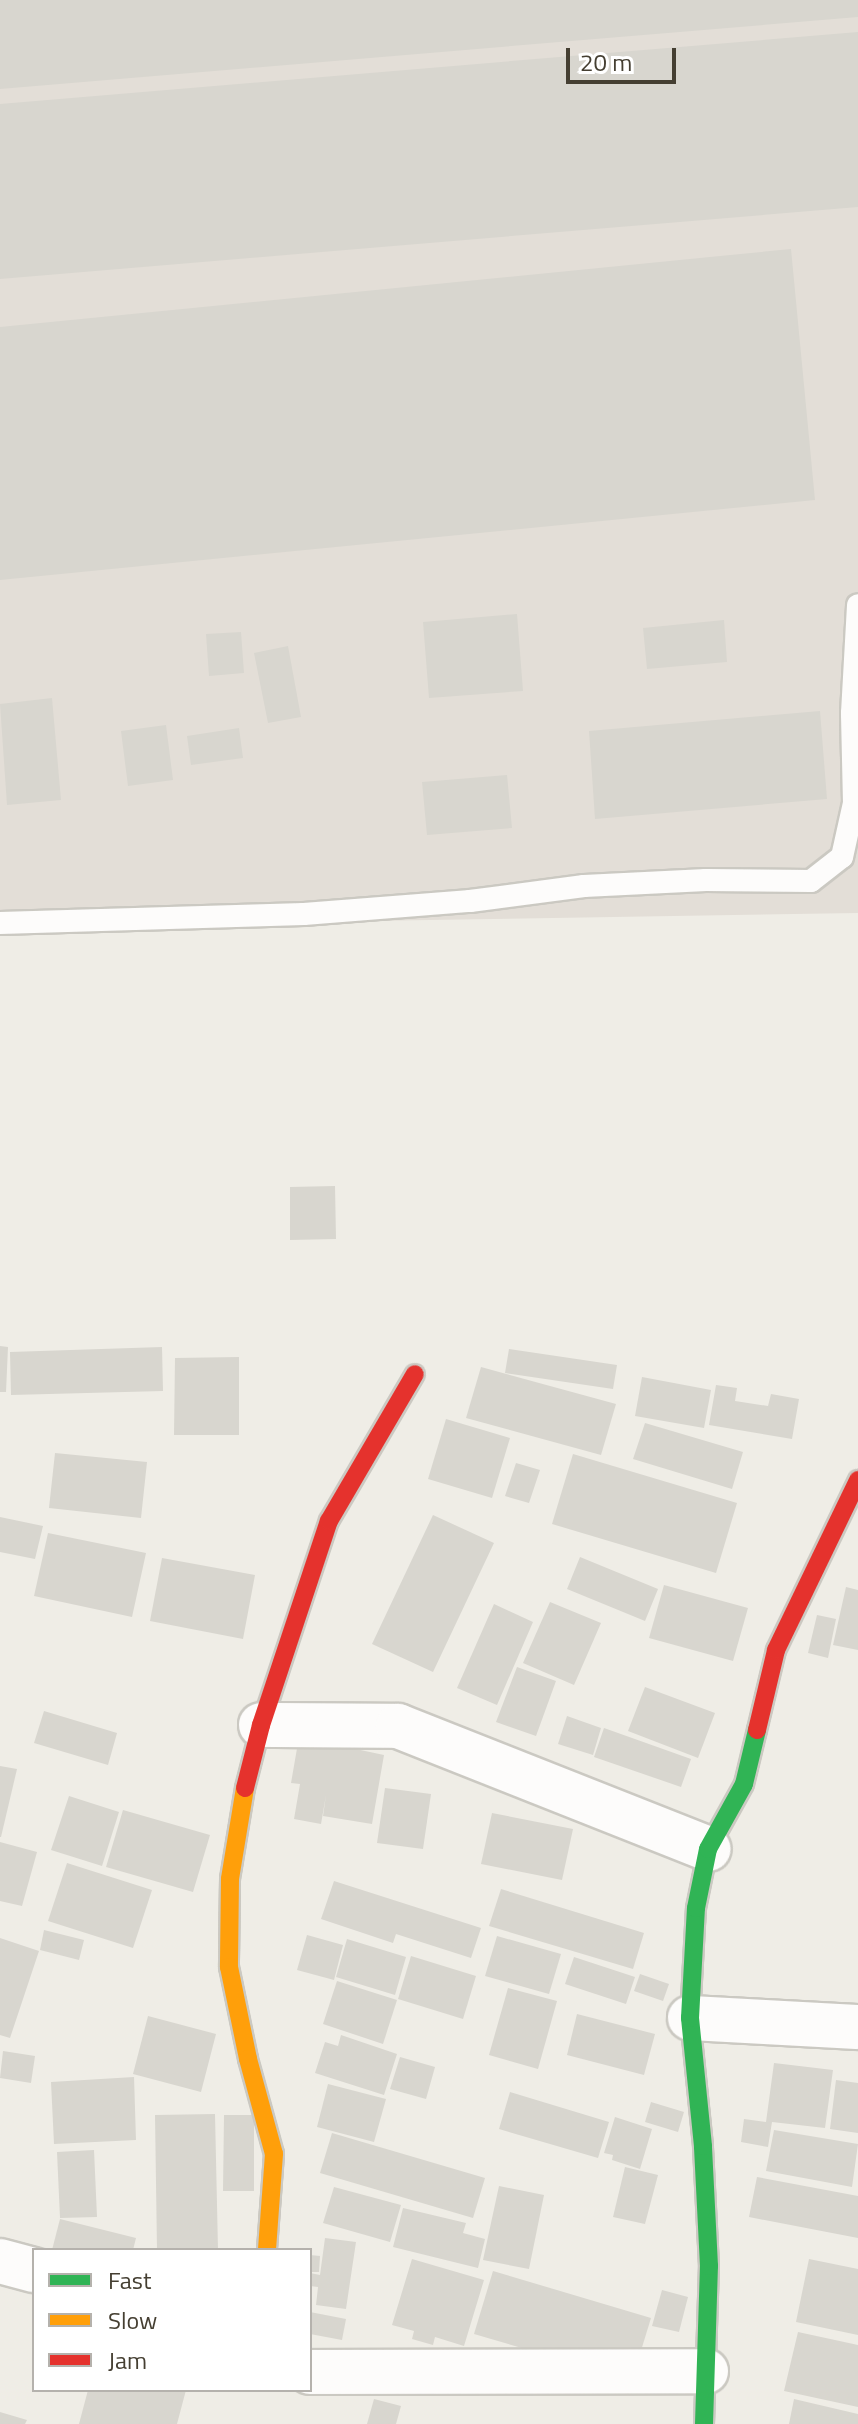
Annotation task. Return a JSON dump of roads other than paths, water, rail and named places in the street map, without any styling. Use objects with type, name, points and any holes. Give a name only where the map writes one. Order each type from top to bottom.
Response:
[{"type":"street","points":[[267,2248],[274,2154],[248,2059],[229,1967],[230,1879],[245,1788],[261,1725],[329,1521],[415,1374]]},
{"type":"street","points":[[704,2424],[709,2266],[703,2146],[690,2018],[696,1908],[708,1849],[744,1784],[776,1650],[858,1480]]},
{"type":"street","points":[[261,1725],[398,1726],[708,1849]]},
{"type":"street","points":[[690,2018],[858,2027]]},
{"type":"street","points":[[0,2261],[32,2269]]},
{"type":"street","points":[[312,2372],[706,2371]]},
{"type":"lane","points":[[0,923],[304,914],[470,901],[584,886],[706,880],[811,881],[842,857],[854,803],[852,713],[858,605]]}]
